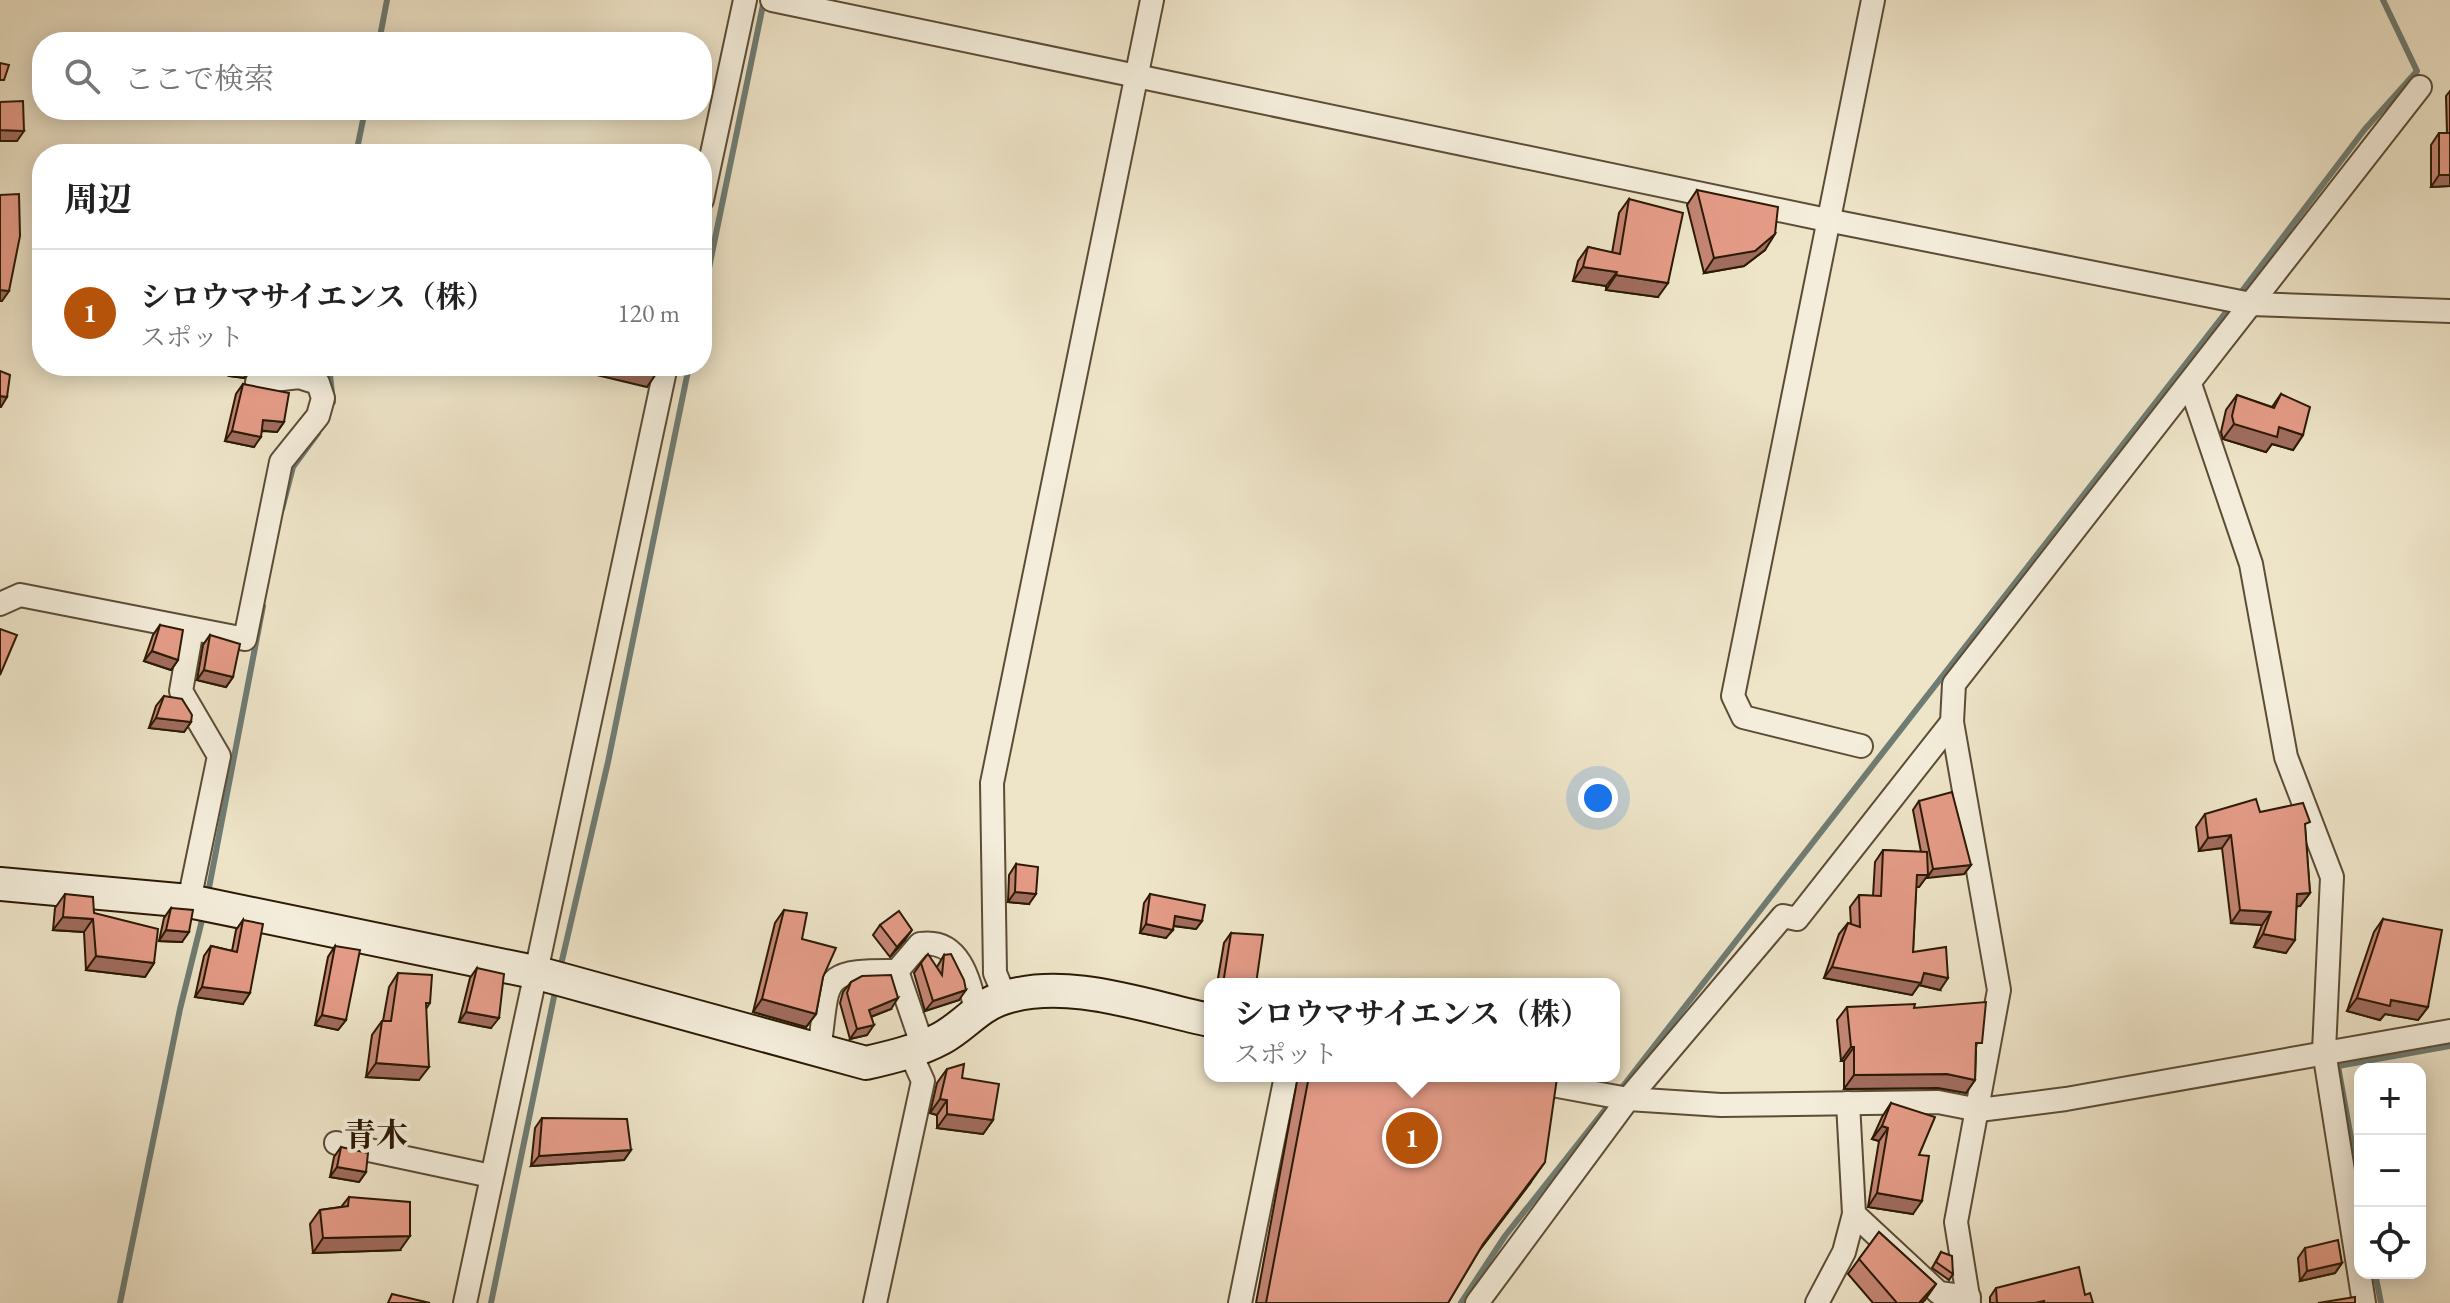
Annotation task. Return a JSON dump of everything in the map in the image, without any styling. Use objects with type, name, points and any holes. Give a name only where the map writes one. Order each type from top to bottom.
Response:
[{"type":"street","points":[[712,153],[745,0]]},
{"type":"street","points":[[772,0],[1827,220],[2251,304],[2450,311]]},
{"type":"street","points":[[991,1003],[995,973],[992,783],[1152,0]]},
{"type":"street","points":[[1861,746],[1743,717],[1733,696],[1873,0]]},
{"type":"street","points":[[1854,1214],[1939,1293],[1969,1300],[1956,1222],[1999,990],[1952,722],[1954,684],[2420,87]]},
{"type":"street","points":[[465,1303],[664,376]]},
{"type":"street","points":[[0,604],[20,595],[245,639],[281,462],[318,416],[323,398],[318,383],[299,377],[257,382]]},
{"type":"street","points":[[2190,384],[2251,564],[2286,757],[2332,877],[2324,1051],[2364,1303]]},
{"type":"street","points":[[189,901],[219,756],[181,691],[192,629]]},
{"type":"street","points":[[1477,1303],[1628,1099],[1783,916],[1797,919],[1952,722]]},
{"type":"street","points":[[0,884],[189,901],[534,972],[866,1063],[917,1050],[945,1037],[991,1003],[1069,991],[1204,1019]]},
{"type":"street","points":[[819,1050],[828,988],[838,975],[852,971],[897,971],[920,944],[930,942],[948,950],[966,967],[991,1003]]},
{"type":"street","points":[[875,1303],[923,1081],[897,971]]},
{"type":"street","points":[[1536,1082],[1628,1099],[1721,1105],[1938,1102],[1979,1110],[2066,1099],[2450,1031]]},
{"type":"street","points":[[1240,1303],[1285,1082]]},
{"type":"street","points":[[1817,1303],[1844,1252],[1854,1214],[1848,1103]]},
{"type":"street","points":[[336,1143],[491,1176]]},
{"type":"building","points":[[0,63],[9,65],[4,80],[0,80]]},
{"type":"building","points":[[23,101],[24,131],[0,130],[0,102]]},
{"type":"building","points":[[2439,133],[2450,133],[2450,175],[2439,175]]},
{"type":"building","points":[[1697,190],[1778,207],[1775,234],[1755,251],[1714,258]]},
{"type":"building","points":[[19,194],[20,236],[9,291],[0,290],[0,195]]},
{"type":"building","points":[[1629,199],[1683,213],[1668,283],[1583,267],[1588,247],[1620,254]]},
{"type":"building","points":[[0,371],[10,375],[7,397],[0,396]]},
{"type":"building","points":[[243,384],[289,393],[284,422],[263,420],[261,437],[232,431]]},
{"type":"building","points":[[2281,394],[2310,407],[2303,435],[2279,427],[2277,437],[2234,424],[2232,416],[2237,395],[2274,408]]},
{"type":"building","points":[[160,625],[183,630],[178,660],[152,651]]},
{"type":"building","points":[[0,629],[17,635],[0,675]]},
{"type":"building","points":[[210,635],[240,644],[233,677],[204,670]]},
{"type":"building","points":[[164,696],[182,699],[192,715],[191,722],[156,718]]},
{"type":"building","points":[[1952,792],[1971,865],[1933,869],[1919,801]]},
{"type":"building","points":[[2256,799],[2260,812],[2303,803],[2310,822],[2305,824],[2310,893],[2297,894],[2295,940],[2263,934],[2271,912],[2240,910],[2231,835],[2208,838],[2205,814]]},
{"type":"building","points":[[1883,850],[1927,852],[1928,875],[1917,875],[1913,952],[1946,947],[1948,978],[1924,973],[1921,983],[1832,967],[1848,923],[1860,927],[1859,895],[1881,896]]},
{"type":"building","points":[[1016,864],[1038,867],[1036,894],[1015,892]]},
{"type":"building","points":[[65,894],[93,897],[94,913],[158,929],[154,963],[96,956],[93,919],[63,917]]},
{"type":"building","points":[[1150,894],[1205,905],[1202,921],[1175,916],[1173,930],[1146,924]]},
{"type":"building","points":[[171,908],[193,910],[189,932],[166,930]]},
{"type":"building","points":[[784,910],[807,913],[802,939],[836,948],[823,977],[816,1014],[762,999]]},
{"type":"building","points":[[899,911],[912,930],[897,947],[880,925]]},
{"type":"building","points":[[2383,919],[2442,930],[2428,1007],[2391,1000],[2390,1006],[2357,998]]},
{"type":"building","points":[[243,920],[263,924],[250,993],[202,987],[211,946],[237,952]]},
{"type":"building","points":[[1231,933],[1263,935],[1257,978],[1224,978]]},
{"type":"building","points":[[335,946],[360,950],[346,1020],[322,1015]]},
{"type":"building","points":[[928,954],[942,975],[944,955],[951,954],[966,990],[933,1001],[921,963]]},
{"type":"building","points":[[477,968],[504,974],[499,1018],[466,1012]]},
{"type":"building","points":[[398,973],[432,975],[430,1003],[426,1003],[429,1067],[376,1063],[382,1021],[391,1021]]},
{"type":"building","points":[[891,975],[898,998],[869,1010],[874,1025],[857,1029],[847,993],[851,982],[862,976]]},
{"type":"building","points":[[1986,1002],[1982,1043],[1976,1043],[1975,1080],[1947,1074],[1854,1075],[1854,1047],[1851,1047],[1847,1007],[1915,1004],[1914,1008]]},
{"type":"building","points":[[964,1064],[962,1078],[999,1084],[993,1120],[947,1114],[947,1100],[940,1099],[947,1069]]},
{"type":"building","points":[[1308,1082],[1556,1082],[1545,1162],[1483,1244],[1448,1303],[1266,1303]]},
{"type":"building","points":[[1891,1103],[1935,1117],[1919,1155],[1929,1156],[1922,1201],[1877,1193],[1888,1128],[1882,1126]]},
{"type":"building","points":[[542,1118],[627,1119],[631,1150],[539,1156]]},
{"type":"building","points":[[341,1147],[368,1153],[366,1172],[337,1167]]},
{"type":"building","points":[[349,1197],[410,1202],[410,1236],[323,1238],[320,1210],[348,1206]]},
{"type":"building","points":[[1879,1232],[1936,1284],[1919,1303],[1897,1303],[1859,1259]]},
{"type":"building","points":[[2338,1240],[2342,1263],[2307,1271],[2305,1248]]},
{"type":"building","points":[[1941,1252],[1952,1256],[1953,1274],[1936,1262]]},
{"type":"building","points":[[2079,1267],[2085,1295],[2090,1293],[2093,1303],[1997,1303],[1996,1288]]},
{"type":"building","points":[[392,1294],[430,1303],[388,1303]]},
{"type":"building","points":[[2355,1297],[2355,1303],[2318,1303]]},
{"type":"waterway","points":[[381,32],[387,0]]},
{"type":"waterway","points":[[712,253],[764,0]]},
{"type":"waterway","points":[[2239,295],[2365,129],[2417,71],[2383,0]]},
{"type":"waterway","points":[[358,144],[363,120]]},
{"type":"waterway","points":[[1620,1090],[2230,307]]},
{"type":"waterway","points":[[330,376],[333,402]]},
{"type":"waterway","points":[[560,969],[608,762],[687,376]]},
{"type":"waterway","points":[[282,509],[293,467],[318,433]]},
{"type":"waterway","points":[[208,893],[263,606]]},
{"type":"waterway","points":[[120,1303],[180,1009],[204,912]]},
{"type":"waterway","points":[[491,1303],[556,987]]},
{"type":"waterway","points":[[2354,1155],[2338,1066],[2450,1046]]},
{"type":"waterway","points":[[1461,1303],[1505,1236],[1611,1102]]},
{"type":"waterway","points":[[2376,1279],[2381,1303]]},
{"type":"place","name":"シロウマサイエンス（株）","points":[[1412,1138]]},
{"type":"district","name":"青木","points":[[376,1135]]}]
